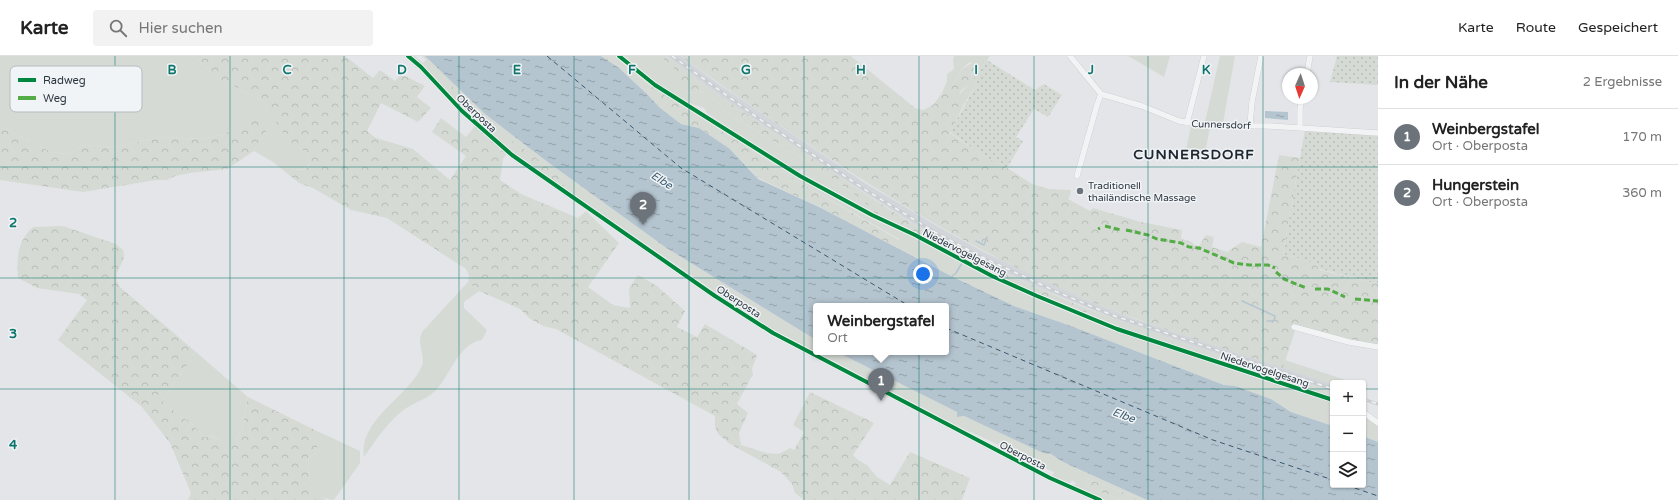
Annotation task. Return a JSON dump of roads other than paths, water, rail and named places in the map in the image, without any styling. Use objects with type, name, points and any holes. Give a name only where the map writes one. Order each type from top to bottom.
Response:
[{"type":"street","name":"Oberposta","points":[[408,56],[421,67],[462,111],[512,156],[715,296],[773,333],[813,354]]},
{"type":"street","name":"Niedervogelgesang","points":[[619,56],[655,85],[788,169],[872,215],[915,235],[992,276],[1117,329],[1330,399]]},
{"type":"street","points":[[1070,56],[1101,94],[1077,176]]},
{"type":"street","points":[[1187,123],[1204,56]]},
{"type":"street","points":[[1250,125],[1252,102],[1261,56]]},
{"type":"street","points":[[1308,68],[1310,56]]},
{"type":"street","name":"Cunnersdorf","points":[[1101,94],[1142,106],[1170,118],[1187,123],[1250,125],[1378,133]]},
{"type":"street","points":[[1300,128],[1301,104]]},
{"type":"street","points":[[1294,327],[1349,342],[1378,347]]},
{"type":"street","name":"Oberposta","points":[[815,355],[1050,478],[1100,500]]},
{"type":"street","points":[[1366,414],[1378,423]]},
{"type":"water","name":"Elbe","points":[[425,56],[601,56],[619,68],[659,107],[681,124],[699,128],[730,149],[758,179],[821,208],[951,276],[1014,306],[1071,326],[1224,385],[1235,386],[1271,399],[1291,412],[1330,425],[1330,488],[1366,488],[1366,437],[1378,442],[1378,500],[1147,500],[1063,462],[1051,454],[1043,453],[964,416],[957,417],[957,412],[843,355],[949,355],[949,303],[813,303],[813,338],[665,247],[545,160],[485,114]]},
{"type":"water","points":[[1265,111],[1288,112],[1288,120],[1265,118]]},
{"type":"waterway","points":[[976,241],[984,245],[987,237]]},
{"type":"waterway","points":[[951,277],[956,273],[962,263]]},
{"type":"waterway","points":[[1242,301],[1275,316],[1274,321],[1267,321]]},
{"type":"railway","points":[[672,56],[758,118],[864,189],[933,231],[982,257],[1055,291],[1112,315],[1330,388]]},
{"type":"railway","points":[[1366,400],[1378,404]]},
{"type":"place","name":"Traditionell thailändische Massage","points":[[1080,191]]},
{"type":"place","name":"Hungerstein","points":[[643,225]]},
{"type":"place","name":"Weinbergstafel","points":[[881,401]]},
{"type":"district","name":"CUNNERSDORF","points":[[1194,154]]}]
